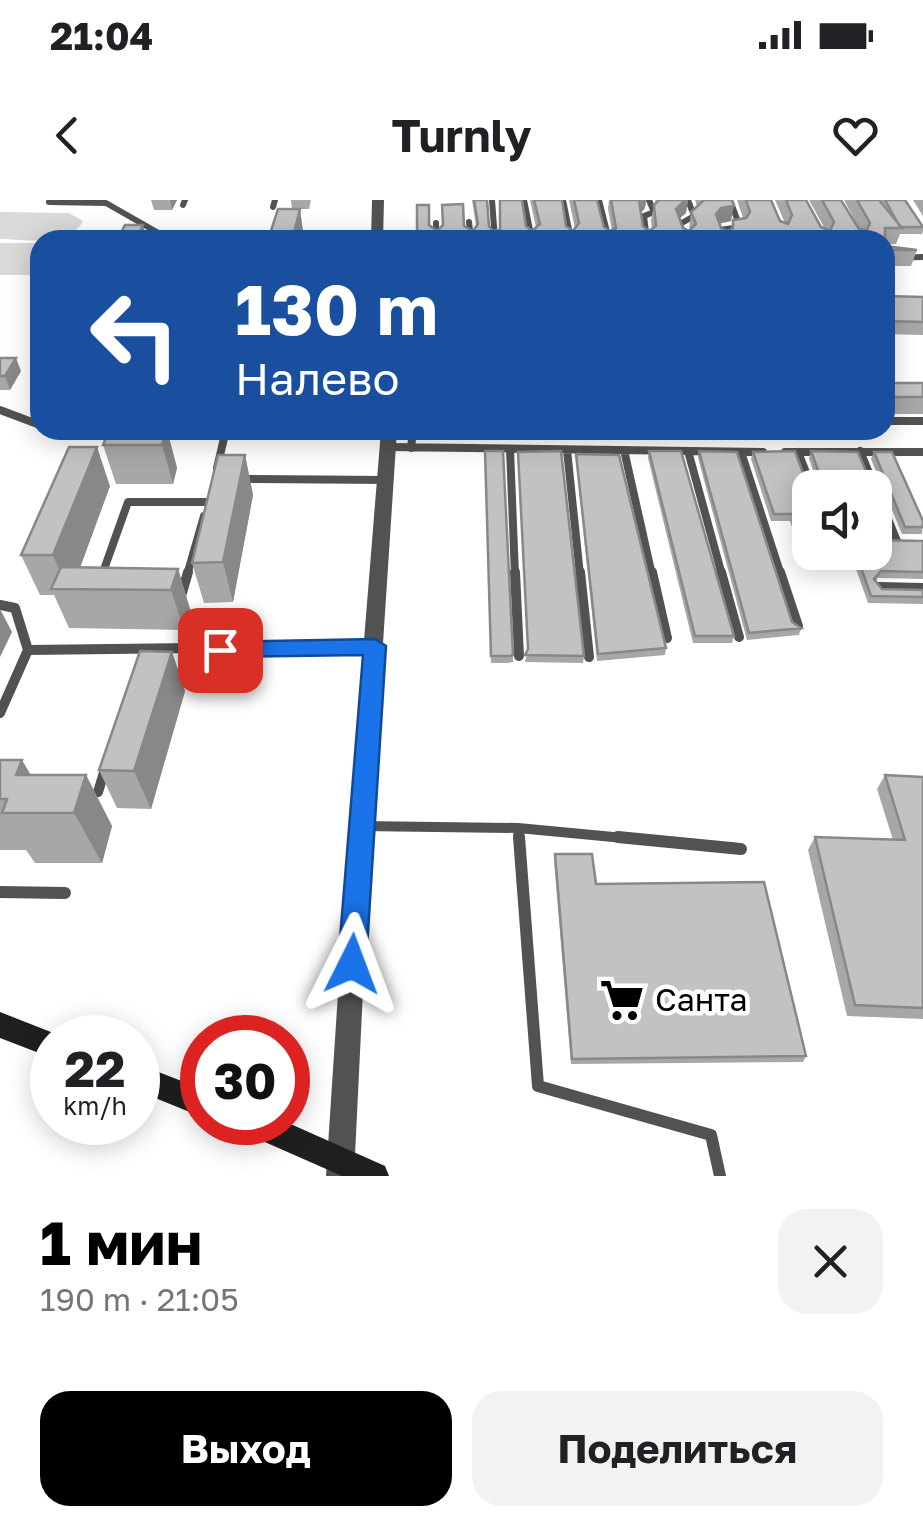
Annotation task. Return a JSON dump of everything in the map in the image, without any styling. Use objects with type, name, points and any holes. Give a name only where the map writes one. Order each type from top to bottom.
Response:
[{"type":"main road","points":[[0,1024],[30,1036]]},
{"type":"main road","points":[[296,1145],[341,1169],[376,1176]]},
{"type":"street","points":[[377,230],[378,200]]},
{"type":"street","points":[[341,1169],[360,826],[389,440]]},
{"type":"lane","points":[[492,200],[494,230]]},
{"type":"lane","points":[[524,200],[530,230]]},
{"type":"lane","points":[[563,200],[569,230]]},
{"type":"lane","points":[[599,200],[606,230]]},
{"type":"lane","points":[[646,230],[644,216],[654,212],[649,200]]},
{"type":"lane","points":[[682,230],[680,224],[694,216],[688,200]]},
{"type":"lane","points":[[720,230],[740,227],[730,200]]},
{"type":"lane","points":[[49,202],[106,204],[153,230]]},
{"type":"lane","points":[[470,222],[470,230]]},
{"type":"lane","points":[[436,223],[436,230]]},
{"type":"lane","points":[[895,251],[920,257]]},
{"type":"lane","points":[[895,258],[920,257]]},
{"type":"lane","points":[[0,410],[30,421]]},
{"type":"lane","points":[[895,421],[923,422]]},
{"type":"lane","points":[[214,479],[224,440]]},
{"type":"lane","points":[[391,440],[410,448],[923,452]]},
{"type":"lane","points":[[410,448],[411,440]]},
{"type":"lane","points":[[510,449],[519,656]]},
{"type":"lane","points":[[567,450],[589,656]]},
{"type":"lane","points":[[624,450],[668,638]]},
{"type":"lane","points":[[688,451],[739,637]]},
{"type":"lane","points":[[860,451],[892,541],[910,542]]},
{"type":"lane","points":[[741,452],[798,626]]},
{"type":"lane","points":[[798,452],[805,470]]},
{"type":"lane","points":[[232,479],[387,480]]},
{"type":"lane","points":[[164,593],[182,593],[211,490]]},
{"type":"lane","points":[[94,593],[128,502],[208,502]]},
{"type":"lane","points":[[878,587],[923,588]]},
{"type":"lane","points":[[0,605],[15,608],[28,650],[0,713]]},
{"type":"lane","points":[[28,650],[375,646]]},
{"type":"lane","points":[[137,668],[142,650]]},
{"type":"lane","points":[[98,792],[109,757]]},
{"type":"lane","points":[[360,826],[518,828],[741,849]]},
{"type":"lane","points":[[518,828],[538,1086],[710,1135],[720,1176]]},
{"type":"lane","points":[[0,892],[65,893]]},
{"type":"shaded area","points":[[0,212],[69,213],[83,221],[76,230],[30,230],[30,240],[0,239]]},
{"type":"shaded area","points":[[0,243],[30,243],[30,275],[0,275]]},
{"type":"building","points":[[474,200],[487,200],[492,230],[474,230],[478,224]]},
{"type":"building","points":[[500,200],[522,200],[526,226],[531,230],[496,230],[500,229]]},
{"type":"building","points":[[534,200],[562,200],[566,226],[572,230],[533,230],[540,224]]},
{"type":"building","points":[[574,200],[597,200],[604,227],[608,230],[574,230],[579,223]]},
{"type":"building","points":[[611,200],[641,200],[643,226],[648,230],[612,230],[616,228]]},
{"type":"building","points":[[659,200],[685,200],[676,209],[687,230],[650,230],[656,226],[654,205]]},
{"type":"building","points":[[704,200],[732,200],[734,206],[721,208],[716,214],[725,230],[690,230],[696,224],[691,212]]},
{"type":"building","points":[[746,200],[771,200],[780,221],[788,224],[792,215],[786,200],[806,200],[821,227],[828,230],[729,230],[733,220],[746,218],[750,212]]},
{"type":"building","points":[[822,200],[841,200],[859,229],[867,230],[830,230],[834,222]]},
{"type":"building","points":[[857,200],[879,200],[902,228],[867,230],[870,223]]},
{"type":"building","points":[[885,200],[905,200],[923,227],[900,227]]},
{"type":"building","points":[[463,204],[464,226],[471,230],[438,230],[443,225],[442,205]]},
{"type":"building","points":[[417,205],[429,205],[429,225],[436,230],[417,230]]},
{"type":"building","points":[[278,209],[300,209],[295,230],[271,230]]},
{"type":"building","points":[[125,225],[143,225],[141,230],[122,230]]},
{"type":"building","points":[[895,296],[923,297],[923,322],[895,321]]},
{"type":"building","points":[[0,358],[16,358],[5,376],[0,376]]},
{"type":"building","points":[[895,383],[923,383],[923,397],[895,397]]},
{"type":"building","points":[[105,440],[163,440],[162,445],[103,445]]},
{"type":"building","points":[[69,447],[97,447],[53,555],[21,555]]},
{"type":"building","points":[[485,451],[503,451],[513,655],[509,656],[491,656]]},
{"type":"building","points":[[561,451],[584,656],[525,655],[528,649],[518,452]]},
{"type":"building","points":[[649,451],[681,451],[734,636],[695,636]]},
{"type":"building","points":[[699,451],[737,452],[792,622],[801,628],[749,633]]},
{"type":"building","points":[[795,451],[802,470],[792,470],[792,514],[774,514],[753,452]]},
{"type":"building","points":[[811,451],[858,452],[866,470],[818,470]]},
{"type":"building","points":[[874,452],[892,452],[923,527],[905,527],[892,496],[892,470],[881,470]]},
{"type":"building","points":[[576,454],[619,455],[666,648],[598,654]]},
{"type":"building","points":[[218,455],[245,455],[223,562],[192,563]]},
{"type":"building","points":[[892,540],[923,541],[923,572],[881,571],[874,579],[882,589],[923,590],[923,597],[871,596],[862,570],[892,570]]},
{"type":"building","points":[[61,567],[178,569],[171,590],[51,589]]},
{"type":"building","points":[[140,651],[172,652],[134,771],[99,770]]},
{"type":"building","points":[[0,760],[22,760],[16,775],[86,775],[74,813],[2,813],[7,799],[0,799]]},
{"type":"building","points":[[885,775],[923,777],[923,1008],[855,1005],[815,837],[905,840]]},
{"type":"building","points":[[555,854],[592,854],[596,884],[764,882],[806,1056],[572,1059]]},
{"type":"place","name":"Санта","points":[[622,1000]]},
{"type":"route","points":[[220,650],[375,646],[352,964]]}]
